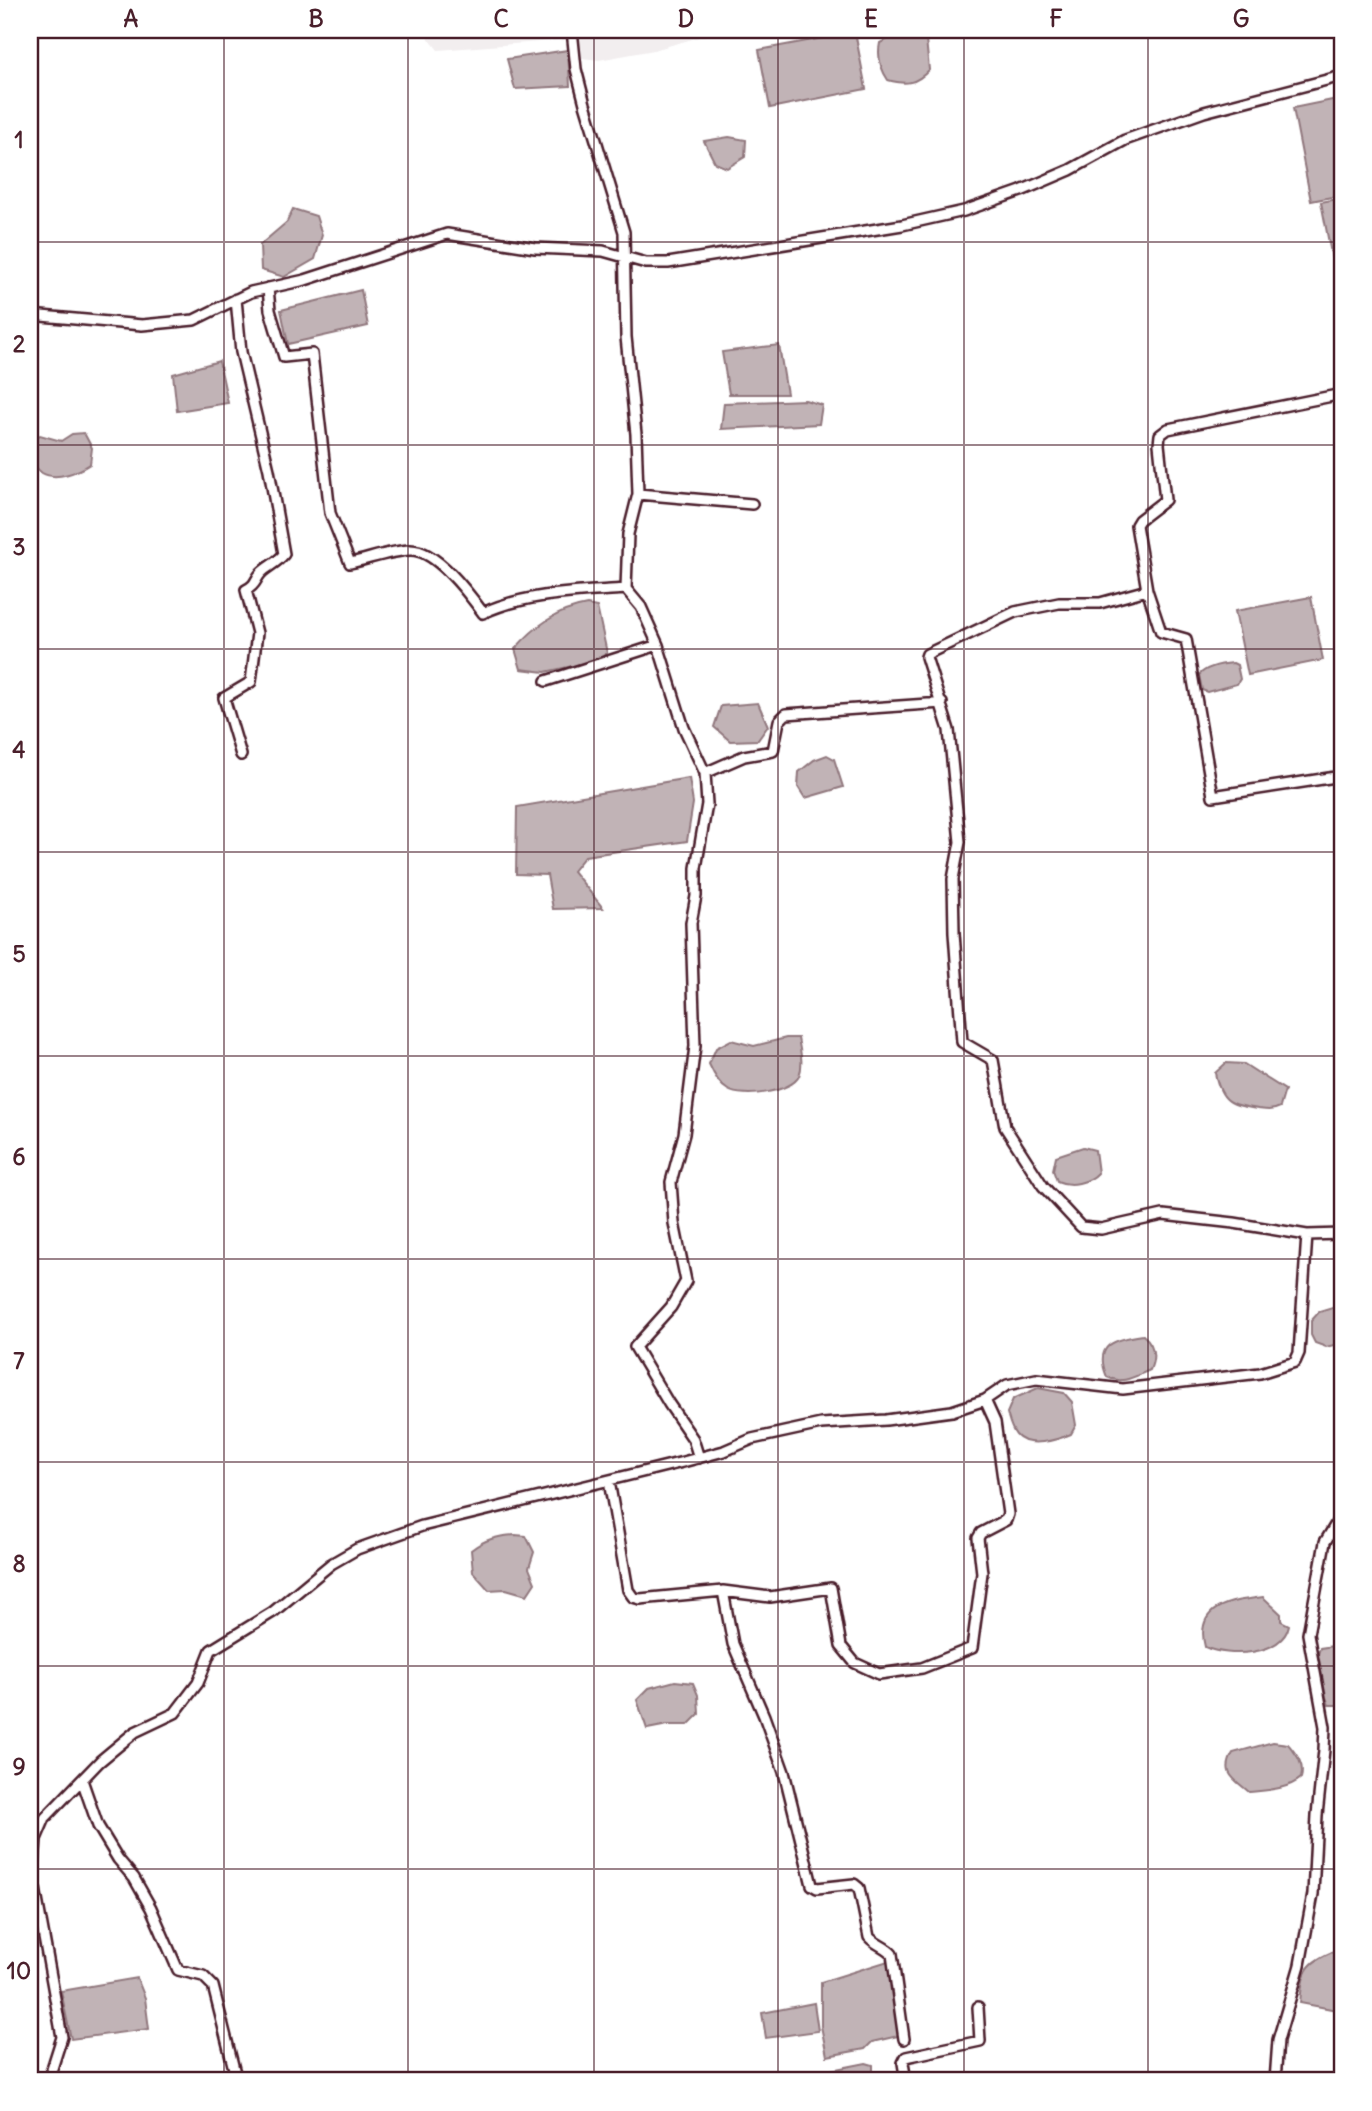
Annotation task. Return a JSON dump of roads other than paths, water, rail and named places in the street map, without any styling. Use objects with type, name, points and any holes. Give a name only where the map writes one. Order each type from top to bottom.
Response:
[{"type":"street","points":[[572,30],[576,69],[585,104],[624,232],[626,337],[636,434],[638,494],[628,534],[626,589],[641,607],[658,645],[684,728],[705,774],[708,804],[695,868],[696,896],[691,923],[695,1046],[684,1134],[671,1182],[674,1223],[686,1281],[671,1307],[635,1347],[693,1439],[699,1458]]},
{"type":"street","points":[[30,315],[142,325],[194,320],[251,292],[305,280],[447,234],[536,248],[603,251],[646,263],[668,263],[902,225],[964,211],[1021,191],[1070,170],[1125,140],[1204,113],[1342,76]]},
{"type":"street","points":[[268,288],[270,310],[284,357],[312,354],[330,513],[350,563],[412,550],[429,555],[466,590],[483,613],[498,606],[570,592],[626,589]]},
{"type":"street","points":[[236,299],[242,352],[269,470],[284,554],[278,562],[260,574],[255,585],[246,590],[257,633],[251,682],[224,698],[241,755]]},
{"type":"street","points":[[1342,394],[1168,429],[1160,435],[1165,500],[1136,525],[1147,590],[1161,632],[1186,639],[1213,796],[1342,776]]},
{"type":"street","points":[[638,494],[751,504]]},
{"type":"street","points":[[1147,590],[1100,603],[1059,603],[1015,612],[927,654],[926,661],[949,730],[960,842],[953,879],[961,1042],[993,1060],[1005,1127],[1043,1186],[1081,1227],[1101,1229],[1163,1216],[1234,1223],[1307,1235],[1342,1234]]},
{"type":"street","points":[[546,681],[658,645]]},
{"type":"street","points":[[705,774],[744,757],[773,751],[779,720],[786,714],[942,703]]},
{"type":"street","points":[[48,2081],[62,2037],[33,1877],[36,1839],[45,1818],[100,1760],[135,1732],[175,1713],[198,1683],[211,1650],[274,1612],[331,1564],[357,1549],[422,1526],[699,1458],[752,1439],[821,1424],[886,1420],[939,1412],[985,1400],[1007,1385],[1036,1378],[1123,1388],[1260,1373],[1295,1362],[1302,1319],[1303,1262],[1307,1235]]},
{"type":"street","points":[[609,1481],[628,1590],[633,1597],[640,1599],[723,1591],[770,1597],[831,1588],[841,1646],[855,1663],[879,1674],[922,1668],[972,1648],[982,1573],[978,1538],[1006,1520],[1008,1514],[995,1422],[985,1400]]},
{"type":"street","points":[[1275,2081],[1278,2040],[1300,1965],[1313,1894],[1324,1750],[1325,1727],[1308,1634],[1325,1542],[1342,1514]]},
{"type":"street","points":[[723,1591],[733,1644],[764,1716],[784,1772],[812,1885],[817,1888],[854,1884],[859,1888],[869,1937],[892,1954],[904,2039]]},
{"type":"street","points":[[82,1780],[97,1826],[134,1878],[178,1970],[203,1976],[213,1986],[237,2081]]},
{"type":"street","points":[[906,2081],[902,2063],[906,2057],[980,2041],[978,2007]]}]
